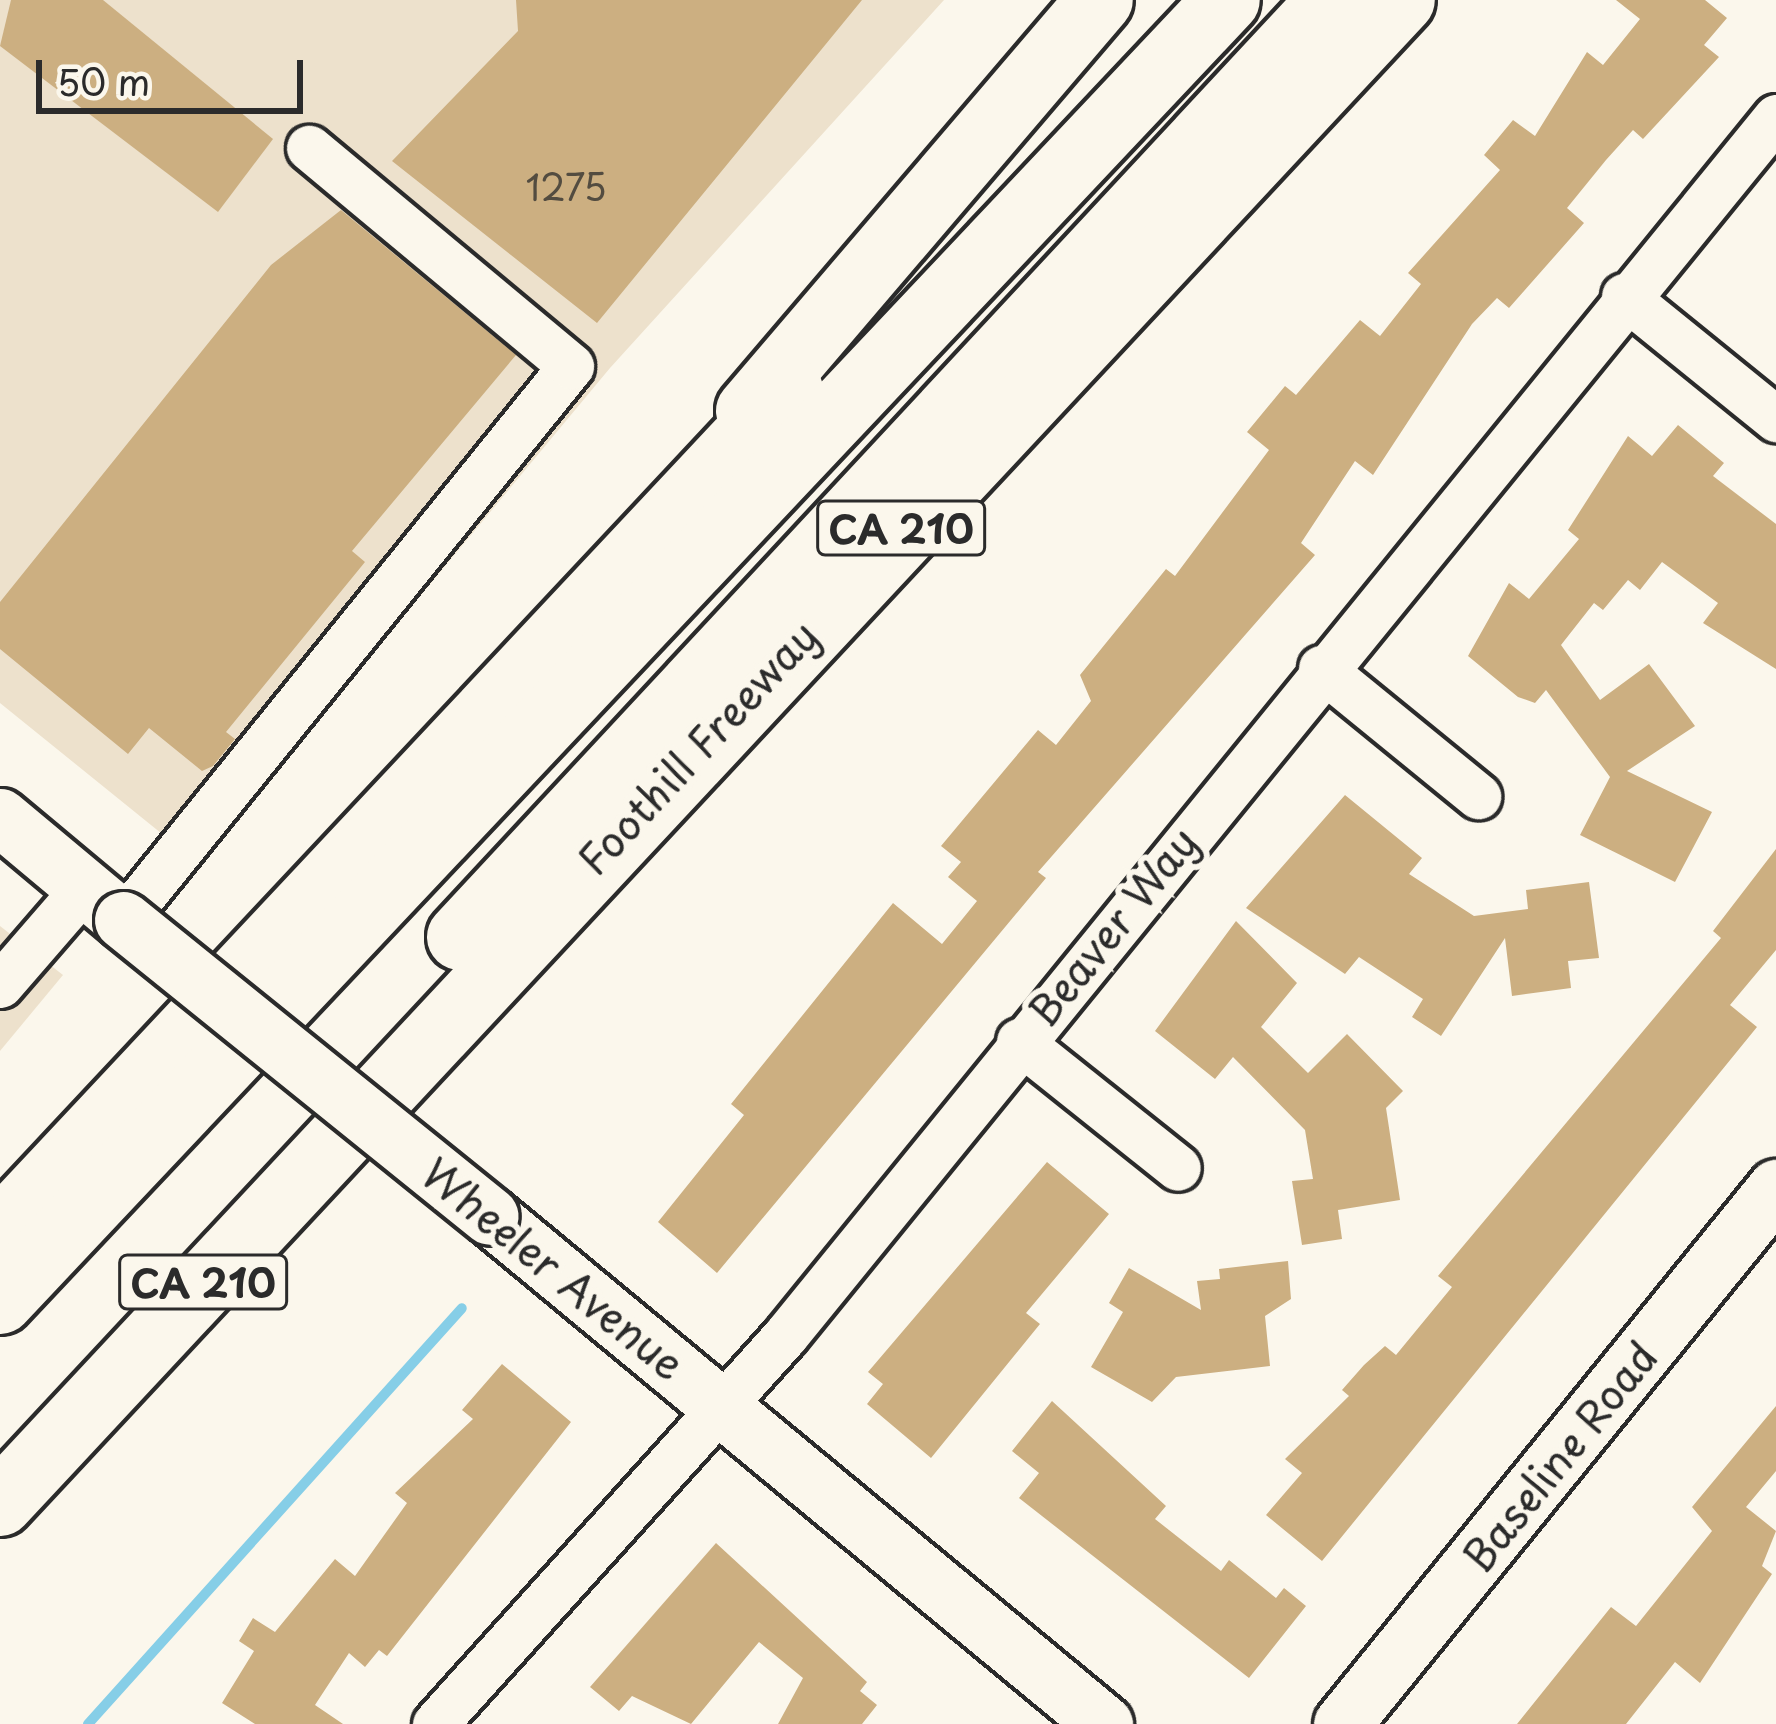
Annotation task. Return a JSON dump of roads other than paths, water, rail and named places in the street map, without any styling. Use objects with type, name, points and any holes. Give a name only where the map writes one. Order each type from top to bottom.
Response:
[{"type":"highway","points":[[618,565],[1100,0]]},
{"type":"highway","points":[[0,1232],[618,565],[1170,0]]},
{"type":"highway","points":[[0,1301],[1227,0]]},
{"type":"highway","points":[[405,1060],[415,986],[1331,0]]},
{"type":"highway","name":"Foothill Freeway","points":[[0,1503],[405,1060],[1402,0]]},
{"type":"main road","name":"Wheeler Avenue","points":[[0,818],[722,1404],[1104,1724]]},
{"type":"main road","name":"Baseline Road","points":[[1342,1724],[1776,1188]]},
{"type":"street","name":"Beaver Way","points":[[435,1724],[722,1404],[1624,296],[1776,117]]},
{"type":"street","points":[[0,986],[104,904],[571,365],[309,148]]},
{"type":"street","points":[[1624,296],[1776,419]]},
{"type":"street","points":[[1321,668],[1478,796]]},
{"type":"street","points":[[1019,1042],[1178,1168]]},
{"type":"waterway","points":[[88,1724],[462,1308]]}]
